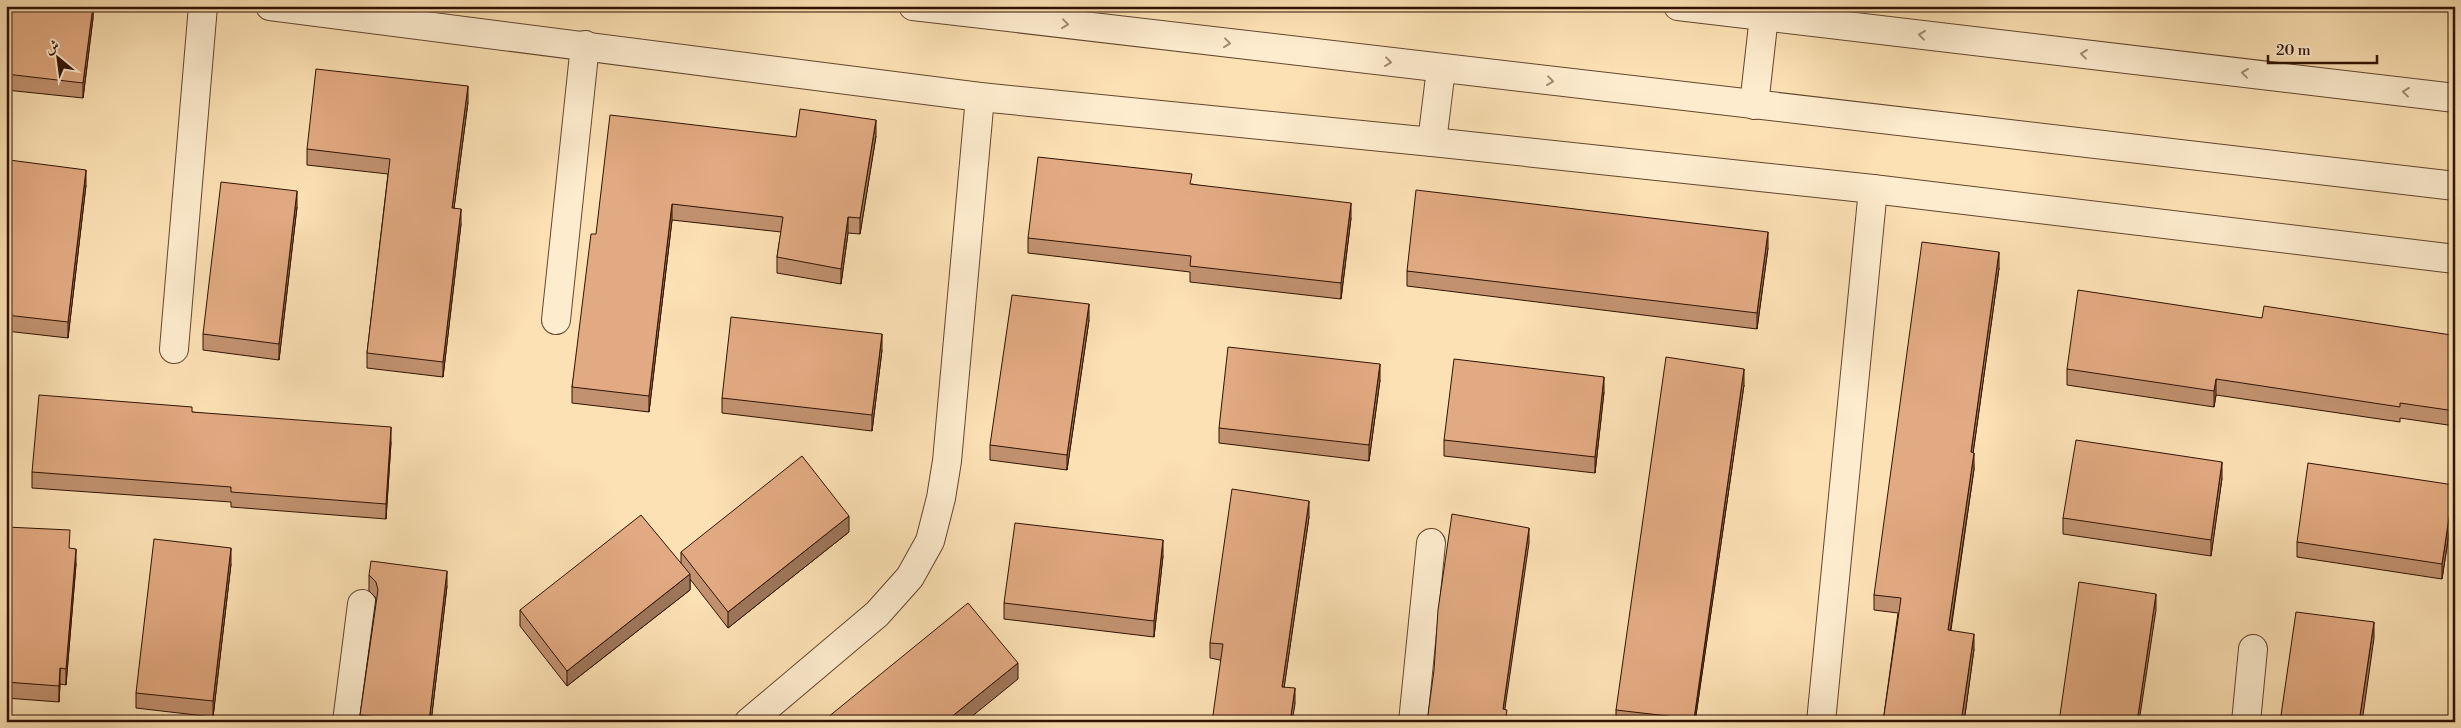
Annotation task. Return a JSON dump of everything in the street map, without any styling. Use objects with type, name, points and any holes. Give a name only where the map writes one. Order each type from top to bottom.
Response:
[{"type":"street","points":[[174,349],[203,6]]},
{"type":"street","points":[[270,6],[980,97],[1432,142],[1873,189],[2455,259]]},
{"type":"street","points":[[913,6],[2455,186]]},
{"type":"street","points":[[1678,6],[2455,98]]},
{"type":"street","points":[[1754,105],[1764,16]]},
{"type":"street","points":[[556,320],[584,45]]},
{"type":"street","points":[[1432,142],[1441,69]]},
{"type":"street","points":[[749,722],[877,614],[910,577],[930,541],[947,461],[980,97]]},
{"type":"street","points":[[1822,722],[1873,189]]},
{"type":"street","points":[[1413,722],[1431,543]]},
{"type":"street","points":[[347,722],[362,604]]},
{"type":"street","points":[[2246,722],[2253,649]]},
{"type":"building","points":[[6,6],[93,6],[83,83],[6,74]]},
{"type":"building","points":[[316,69],[468,86],[452,208],[461,209],[443,362],[367,353],[390,159],[307,149]]},
{"type":"building","points":[[800,109],[876,120],[860,218],[848,217],[841,269],[777,257],[783,217],[672,204],[649,396],[572,387],[591,234],[596,234],[610,115],[796,137]]},
{"type":"building","points":[[1038,157],[1192,174],[1190,184],[1351,203],[1341,283],[1190,266],[1191,256],[1028,238]]},
{"type":"building","points":[[9,160],[86,170],[68,322],[6,315],[6,188]]},
{"type":"building","points":[[221,182],[297,191],[279,344],[203,334]]},
{"type":"building","points":[[1416,190],[1768,232],[1757,313],[1407,271]]},
{"type":"building","points":[[1922,242],[1999,252],[1971,452],[1974,453],[1948,630],[1974,634],[1961,722],[1883,722],[1901,598],[1874,595]]},
{"type":"building","points":[[2078,290],[2262,318],[2264,306],[2451,335],[2451,330],[2455,330],[2455,411],[2400,403],[2400,407],[2216,379],[2214,391],[2067,369]]},
{"type":"building","points":[[1012,295],[1089,304],[1067,455],[990,445]]},
{"type":"building","points":[[731,317],[882,334],[872,415],[722,398]]},
{"type":"building","points":[[1228,347],[1380,364],[1369,445],[1219,428]]},
{"type":"building","points":[[1666,357],[1744,369],[1694,719],[1616,710]]},
{"type":"building","points":[[1454,359],[1604,377],[1595,457],[1444,440]]},
{"type":"building","points":[[39,395],[192,407],[192,412],[391,427],[386,504],[231,492],[231,487],[32,472]]},
{"type":"building","points":[[2076,440],[2222,462],[2211,540],[2063,518]]},
{"type":"building","points":[[802,456],[849,516],[728,612],[681,552]]},
{"type":"building","points":[[2308,463],[2454,485],[2442,564],[2297,542]]},
{"type":"building","points":[[1232,489],[1309,501],[1282,687],[1295,688],[1290,722],[1212,722],[1223,644],[1210,643]]},
{"type":"building","points":[[1452,514],[1529,528],[1503,709],[1507,710],[1505,722],[1427,722],[1434,670],[1438,610]]},
{"type":"building","points":[[641,515],[690,574],[567,671],[520,610]]},
{"type":"building","points":[[1015,523],[1163,540],[1154,621],[1004,603]]},
{"type":"building","points":[[6,527],[70,530],[69,548],[76,549],[66,669],[60,668],[59,686],[6,682]]},
{"type":"building","points":[[154,539],[231,548],[213,701],[136,693]]},
{"type":"building","points":[[371,561],[447,571],[429,722],[360,715],[378,590],[376,582],[369,575]]},
{"type":"building","points":[[2079,582],[2156,594],[2137,722],[2059,722]]},
{"type":"building","points":[[968,603],[1018,663],[945,722],[822,722]]},
{"type":"building","points":[[2296,612],[2374,622],[2359,722],[2280,722]]}]
